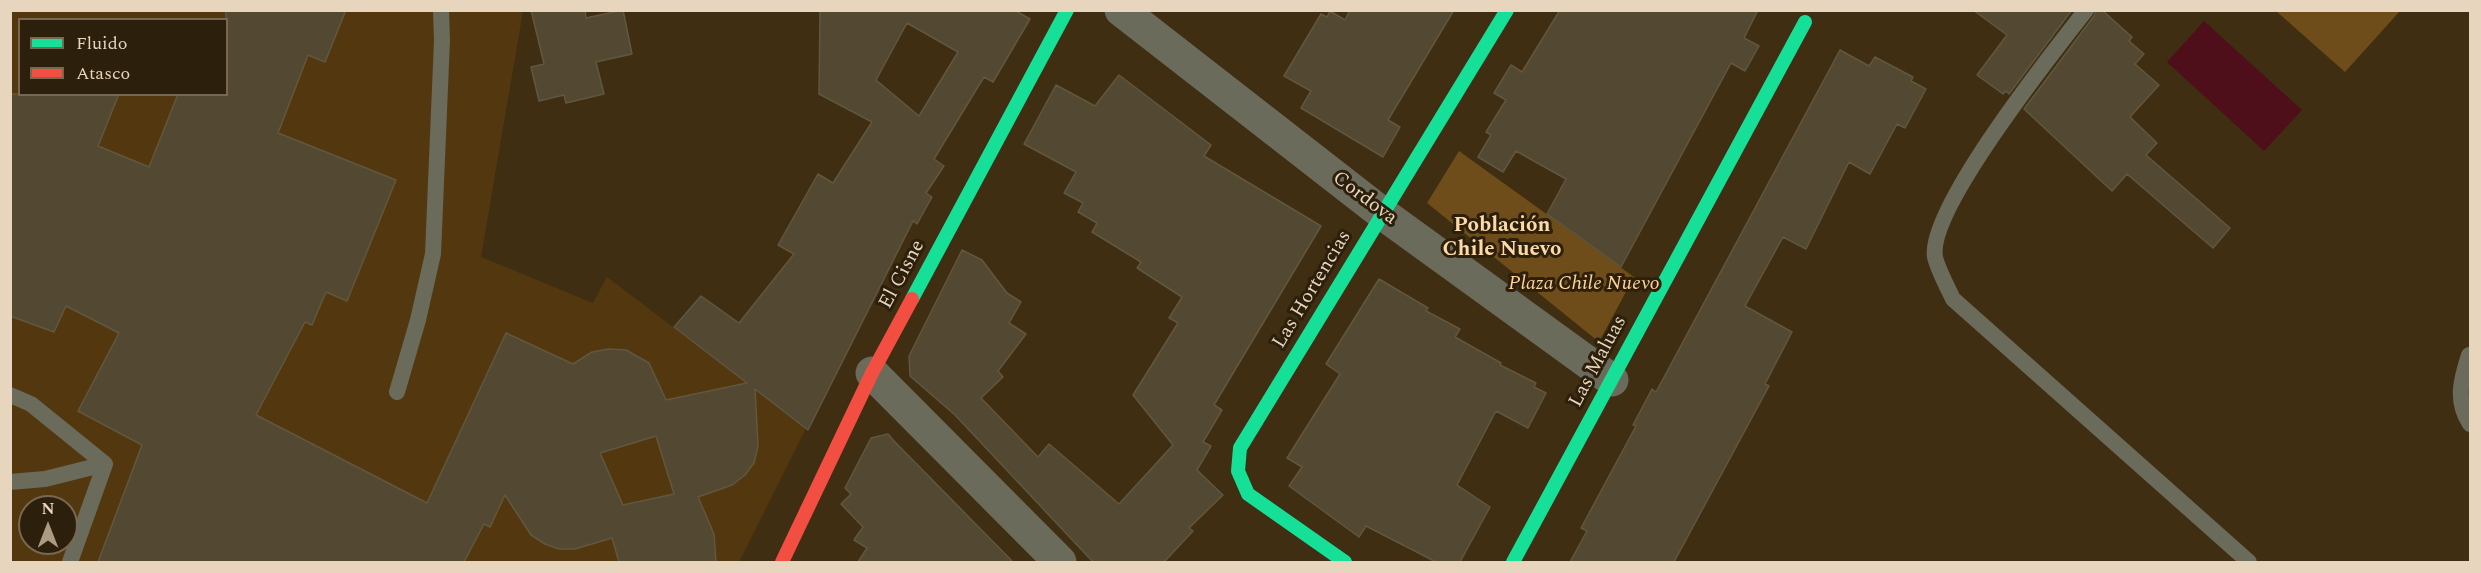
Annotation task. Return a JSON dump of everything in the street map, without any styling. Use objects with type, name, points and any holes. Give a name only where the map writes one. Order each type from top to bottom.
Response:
[{"type":"street","name":"El Cisne","points":[[782,562],[872,374],[1067,10]]},
{"type":"street","name":"Cordova","points":[[1121,10],[1383,214],[1612,380]]},
{"type":"street","name":"Las Hortencias","points":[[1345,562],[1248,494],[1238,471],[1240,448],[1507,10]]},
{"type":"street","name":"Las Maluas","points":[[1513,562],[1805,22]]},
{"type":"street","points":[[872,374],[1060,562]]},
{"type":"lane","points":[[397,392],[418,320],[433,254],[442,40],[441,10]]},
{"type":"lane","points":[[2086,10],[2003,119],[1941,222],[1935,256],[1953,299],[2249,562]]},
{"type":"lane","points":[[2469,355],[2459,386],[2463,414],[2470,424]]},
{"type":"lane","points":[[10,395],[31,404],[105,464]]},
{"type":"lane","points":[[10,482],[45,480],[105,464]]},
{"type":"lane","points":[[69,562],[105,464]]},
{"type":"shaded area","points":[[10,11],[523,11],[481,257],[593,303],[607,277],[806,428],[739,562],[11,562]]},
{"type":"shaded area","points":[[2204,21],[2302,110],[2264,151],[2167,62]]},
{"type":"green space","points":[[2276,11],[2400,11],[2345,72]]},
{"type":"green space","name":"Plaza Chile Nuevo","points":[[1459,151],[1634,277],[1599,342],[1427,203]]},
{"type":"building","points":[[226,10],[346,10],[325,62],[308,55],[278,133],[396,180],[347,301],[326,292],[312,325],[305,322],[256,415],[427,503],[506,333],[573,364],[592,352],[609,349],[626,350],[649,363],[666,400],[747,383],[674,327],[701,296],[739,323],[794,254],[778,245],[818,174],[833,183],[872,122],[819,94],[820,10],[1014,10],[1030,19],[993,82],[984,77],[934,159],[944,166],[926,193],[932,197],[917,224],[913,221],[808,430],[755,389],[758,446],[754,463],[745,475],[732,485],[698,497],[714,534],[716,562],[619,562],[612,538],[575,549],[559,549],[531,535],[505,495],[490,527],[484,524],[464,562],[98,562],[142,445],[78,411],[119,333],[66,306],[54,332],[10,316],[10,94],[18,94],[18,96],[118,96],[98,146],[149,167],[177,96],[228,96],[228,18],[226,18]],"holes":[[[907,23],[958,52],[919,116],[876,80]],[[656,436],[674,494],[623,505],[600,453]]]},
{"type":"building","points":[[531,10],[585,10],[586,18],[623,10],[632,54],[596,62],[604,94],[566,103],[564,95],[539,101],[531,67],[544,64]]},
{"type":"building","points":[[1350,10],[1454,10],[1388,120],[1400,127],[1383,157],[1301,108],[1311,91],[1284,76],[1321,14],[1327,17],[1330,11],[1345,20]]},
{"type":"building","points":[[1560,10],[1758,10],[1744,38],[1759,46],[1745,71],[1731,63],[1621,267],[1547,214],[1566,179],[1516,151],[1503,172],[1478,157],[1491,135],[1486,132],[1506,100],[1494,93],[1511,65],[1522,72]]},
{"type":"building","points":[[1973,10],[2072,10],[2009,94],[2006,91],[2003,94],[1977,75],[2007,35]]},
{"type":"building","points":[[2096,10],[2102,10],[2132,37],[2129,41],[2144,54],[2135,64],[2159,85],[2130,117],[2157,143],[2146,155],[2230,228],[2213,248],[2127,174],[2112,191],[2024,109],[2094,16]]},
{"type":"building","points":[[1840,50],[1869,66],[1875,57],[1913,77],[1911,81],[1926,89],[1905,128],[1897,124],[1870,174],[1849,162],[1806,249],[1783,237],[1745,306],[1792,332],[1765,384],[1769,386],[1674,562],[1570,562],[1587,531],[1581,528],[1636,426],[1633,425],[1652,389],[1656,392]]},
{"type":"building","points":[[1119,75],[1211,145],[1204,156],[1321,226],[1214,405],[1222,410],[1203,442],[1211,446],[1197,470],[1223,495],[1189,528],[1193,531],[1164,562],[1093,562],[955,415],[910,376],[909,356],[962,250],[982,260],[1007,293],[1021,302],[1009,323],[1026,334],[998,371],[1003,377],[981,398],[1038,457],[1049,444],[1119,504],[1173,445],[1133,395],[1178,323],[1169,318],[1182,297],[1137,268],[1141,262],[1092,232],[1097,223],[1078,212],[1083,203],[1064,193],[1076,172],[1024,144],[1056,85],[1095,106]]},
{"type":"building","points":[[1379,279],[1428,308],[1426,311],[1460,329],[1455,337],[1501,363],[1500,365],[1536,383],[1534,387],[1546,393],[1528,428],[1496,411],[1457,485],[1490,507],[1460,562],[1436,562],[1366,526],[1359,537],[1289,486],[1302,467],[1287,458],[1340,374],[1326,364]]},
{"type":"building","points":[[888,434],[1013,562],[858,562],[867,548],[854,540],[863,527],[841,504],[851,494],[845,488],[871,438]]},
{"type":"traffic: fast","points":[[912,299],[1067,10]]},
{"type":"traffic: fast","points":[[1345,562],[1248,494],[1238,471],[1240,448],[1507,10]]},
{"type":"traffic: fast","points":[[1513,562],[1805,22]]},
{"type":"traffic: jam","points":[[782,562],[872,373],[912,299]]},
{"type":"district","name":"Población Chile Nuevo","points":[[1502,239]]}]
